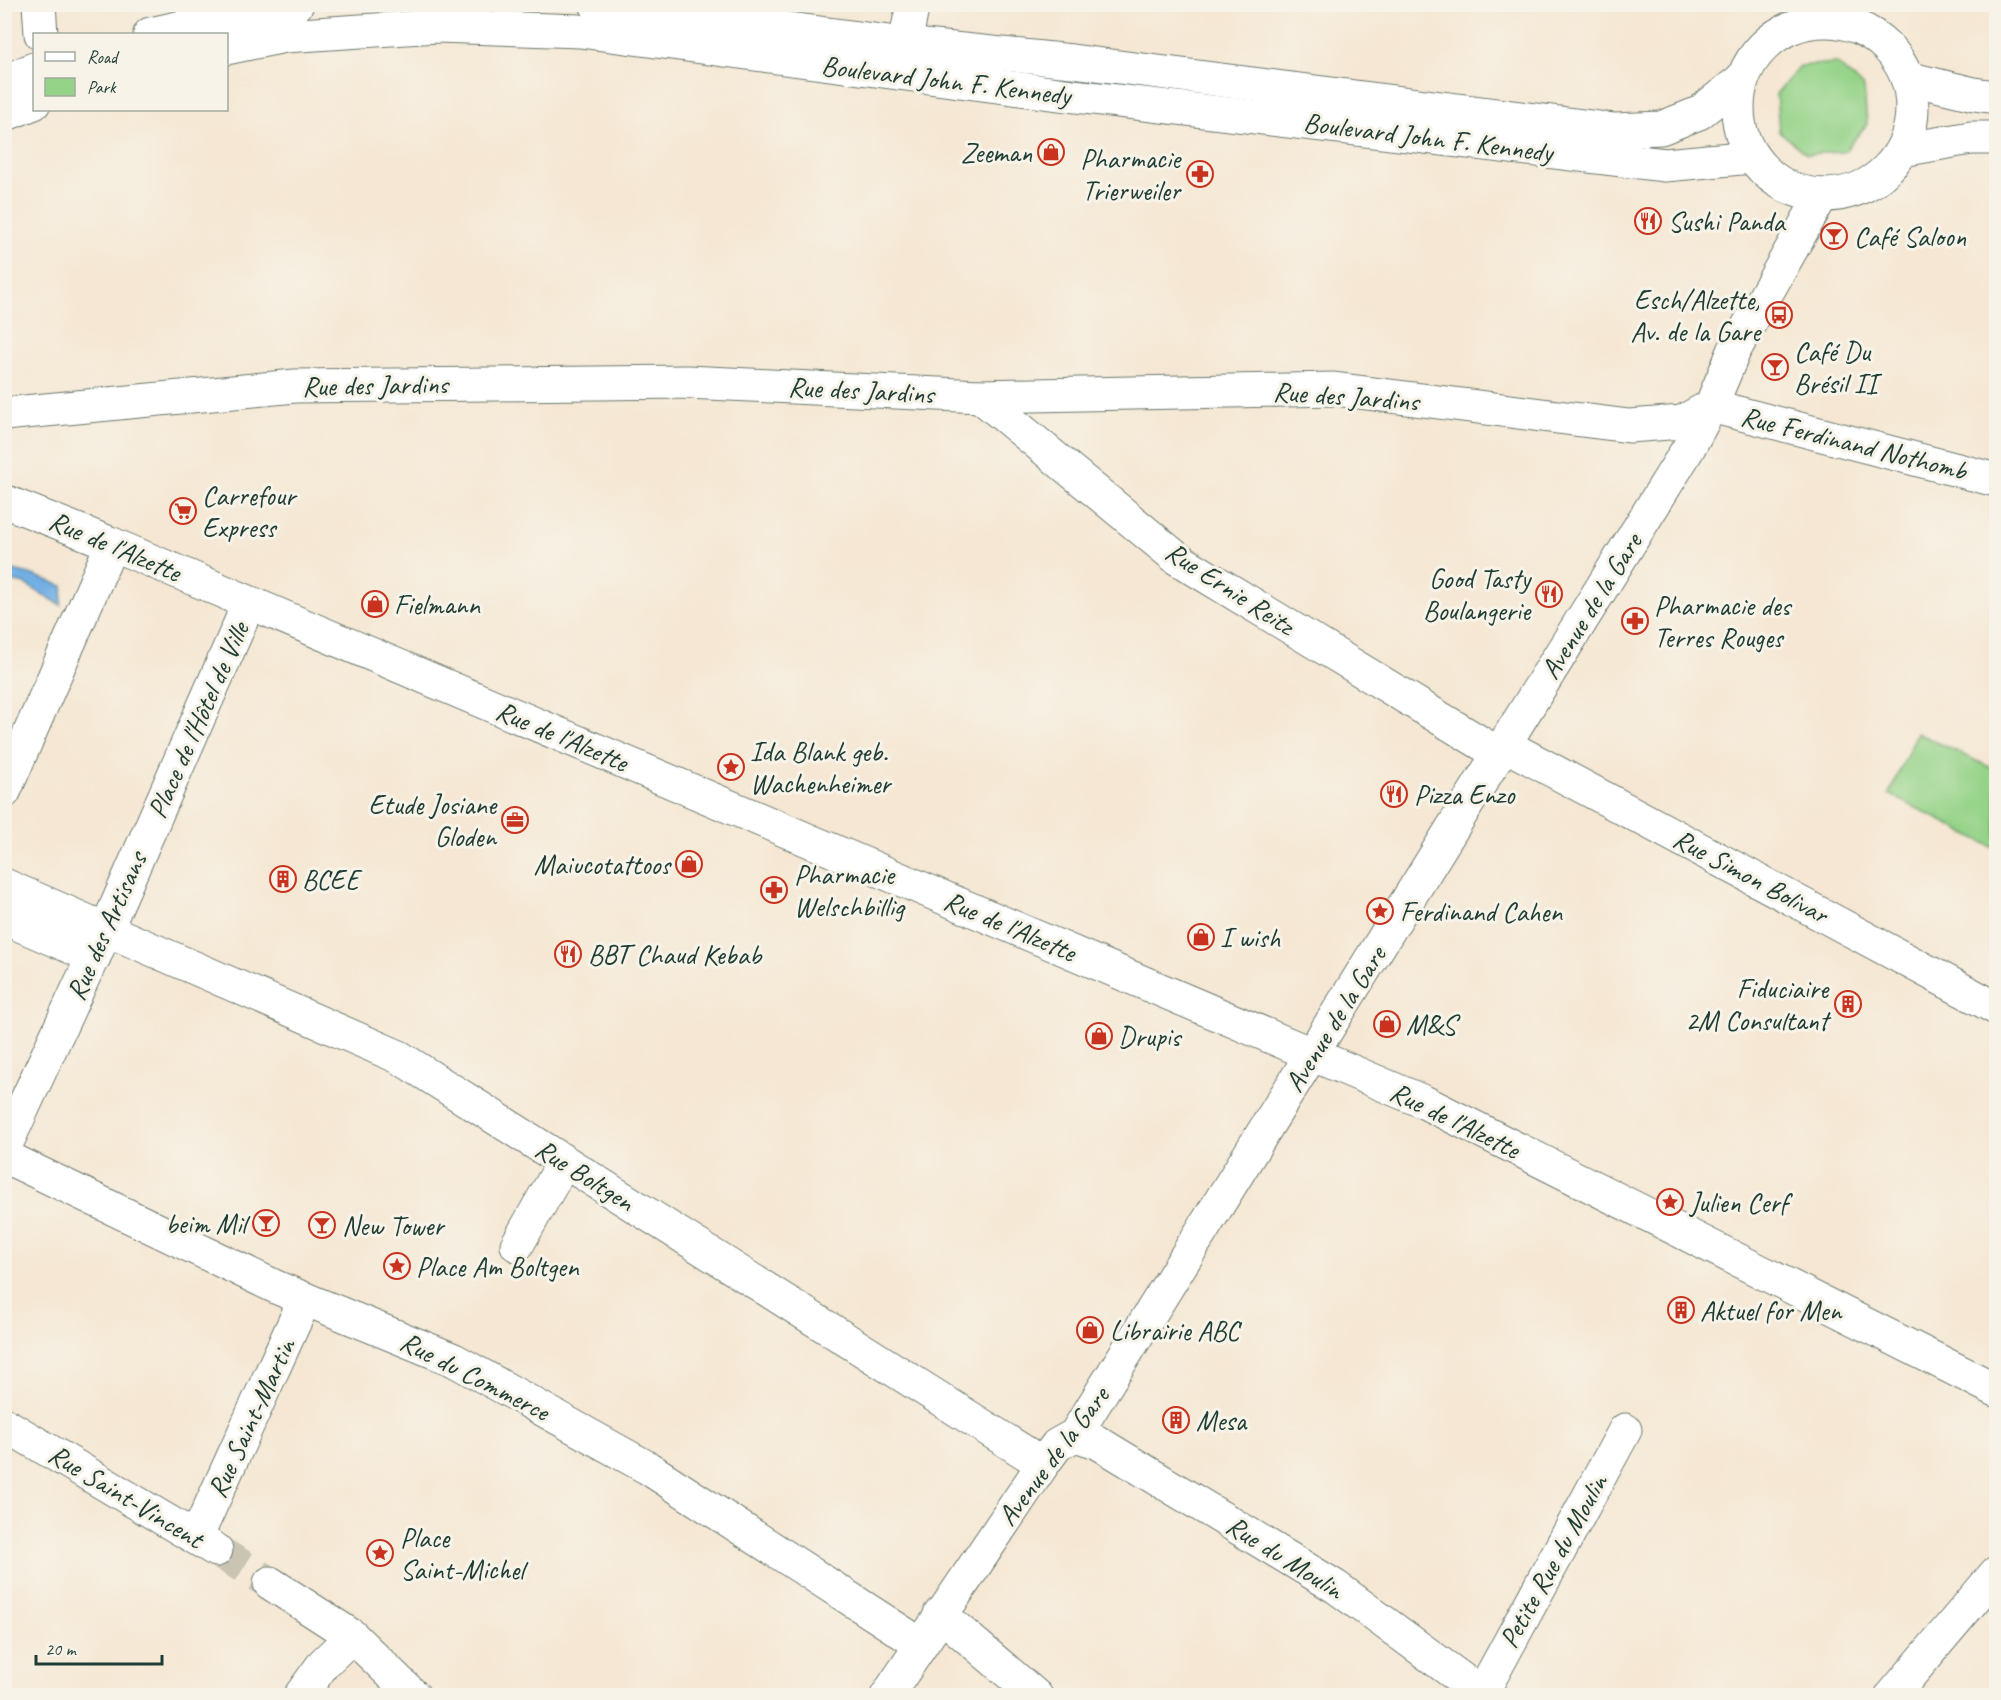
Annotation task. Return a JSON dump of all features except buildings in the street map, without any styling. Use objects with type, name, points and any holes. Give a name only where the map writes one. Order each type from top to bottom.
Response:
[{"type":"street","points":[[39,4],[41,33]]},
{"type":"street","points":[[155,33],[281,5],[297,4]]},
{"type":"street","name":"Boulevard John F. Kennedy","points":[[596,4],[902,59],[1665,165],[1752,157]]},
{"type":"street","points":[[902,59],[913,4]]},
{"type":"street","points":[[1825,20],[1851,24],[1875,36],[1894,55],[1907,78],[1912,102],[1911,127],[1902,150],[1887,170],[1868,184],[1846,193],[1822,195],[1795,190],[1772,177],[1752,157],[1741,133],[1738,106],[1742,79],[1755,55],[1774,36],[1799,24],[1825,20]]},
{"type":"street","name":"Boulevard John F. Kennedy","points":[[228,48],[285,36],[437,26],[580,31],[902,59],[1072,61],[1615,130],[1661,128],[1699,113],[1742,79]]},
{"type":"street","points":[[4,82],[33,69]]},
{"type":"street","points":[[1907,78],[1996,97]]},
{"type":"street","points":[[4,115],[33,103]]},
{"type":"street","points":[[1902,150],[1971,138],[1996,138]]},
{"type":"street","name":"Avenue de la Gare","points":[[887,1695],[1056,1445],[1075,1435],[1313,1055],[1688,449],[1711,406],[1734,351],[1822,195]]},
{"type":"street","name":"Rue des Jardins","points":[[4,414],[295,386],[687,382],[980,396],[1334,389],[1629,426],[1682,422],[1711,406]]},
{"type":"street","name":"Rue Ernie Reitz","points":[[980,396],[1178,559],[1502,750]]},
{"type":"street","name":"Rue Ferdinand Nothomb","points":[[1711,406],[1996,480]]},
{"type":"street","name":"Place de l'Hôtel de Ville","points":[[4,501],[112,544],[249,603],[100,943]]},
{"type":"street","points":[[4,792],[112,544]]},
{"type":"street","name":"Rue de l'Alzette","points":[[249,603],[1424,1102],[1996,1390]]},
{"type":"street","name":"Rue Simon Bolivar","points":[[1502,750],[1996,1008]]},
{"type":"street","points":[[4,885],[100,943]]},
{"type":"street","points":[[4,918],[100,943]]},
{"type":"street","name":"Rue des Artisans","points":[[4,1149],[100,943]]},
{"type":"street","name":"Rue Boltgen","points":[[100,943],[399,1057],[1043,1464]]},
{"type":"street","name":"Rue du Commerce","points":[[4,1156],[278,1288],[454,1360],[648,1468],[921,1644]]},
{"type":"street","points":[[517,1245],[564,1161]]},
{"type":"street","name":"Rue Saint-Martin","points":[[206,1544],[305,1299]]},
{"type":"street","name":"Rue Saint-Vincent","points":[[4,1424],[206,1544]]},
{"type":"street","name":"Petite Rue du Moulin","points":[[1484,1694],[1625,1430]]},
{"type":"street","name":"Rue du Moulin","points":[[1075,1435],[1097,1442],[1336,1587],[1484,1694]]},
{"type":"street","points":[[1892,1695],[1996,1573]]},
{"type":"street","points":[[270,1583],[328,1618],[352,1636],[414,1695]]},
{"type":"street","points":[[940,1614],[1036,1695]]},
{"type":"street","points":[[300,1695],[324,1663],[352,1636]]},
{"type":"green space","points":[[1836,63],[1864,87],[1867,124],[1844,152],[1807,154],[1779,131],[1776,94],[1800,66]]},
{"type":"green space","points":[[1917,733],[1996,770],[1996,849],[1889,794]]},
{"type":"water","points":[[5,568],[63,586],[61,605],[25,584],[5,580]]},
{"type":"tunnel","points":[[216,1550],[270,1583]]},
{"type":"place","name":"Zeeman","points":[[1051,152]]},
{"type":"place","name":"Pharmacie Trierweiler","points":[[1200,174]]},
{"type":"place","name":"Sushi Panda","points":[[1648,221]]},
{"type":"place","name":"Café Saloon","points":[[1834,236]]},
{"type":"place","name":"Esch/Alzette, Av. de la Gare","points":[[1779,315]]},
{"type":"place","name":"Café Du Brésil II","points":[[1775,367]]},
{"type":"place","name":"Carrefour Express","points":[[183,511]]},
{"type":"place","name":"Good Tasty Boulangerie","points":[[1549,594]]},
{"type":"place","name":"Fielmann","points":[[375,604]]},
{"type":"place","name":"Pharmacie des Terres Rouges","points":[[1635,621]]},
{"type":"place","name":"Ida Blank geb. Wachenheimer","points":[[731,767]]},
{"type":"place","name":"Pizza Enzo","points":[[1394,794]]},
{"type":"place","name":"Etude Josiane Gloden","points":[[515,820]]},
{"type":"place","name":"Maiucotattoos","points":[[689,864]]},
{"type":"place","name":"BCEE","points":[[283,879]]},
{"type":"place","name":"Pharmacie Welschbillig","points":[[774,890]]},
{"type":"place","name":"Ferdinand Cahen","points":[[1380,911]]},
{"type":"place","name":"I wish","points":[[1201,937]]},
{"type":"place","name":"BBT Chaud Kebab","points":[[568,954]]},
{"type":"place","name":"Fiduciaire 2M Consultant","points":[[1848,1004]]},
{"type":"place","name":"M&S","points":[[1387,1024]]},
{"type":"place","name":"Drupis","points":[[1099,1036]]},
{"type":"place","name":"Julien Cerf","points":[[1670,1202]]},
{"type":"place","name":"beim Mil","points":[[266,1223]]},
{"type":"place","name":"New Tower","points":[[322,1225]]},
{"type":"place","name":"Place Am Boltgen","points":[[397,1266]]},
{"type":"place","name":"Aktuel for Men","points":[[1681,1310]]},
{"type":"place","name":"Librairie ABC","points":[[1090,1330]]},
{"type":"place","name":"Mesa","points":[[1176,1420]]},
{"type":"place","name":"Place Saint-Michel","points":[[380,1553]]}]
